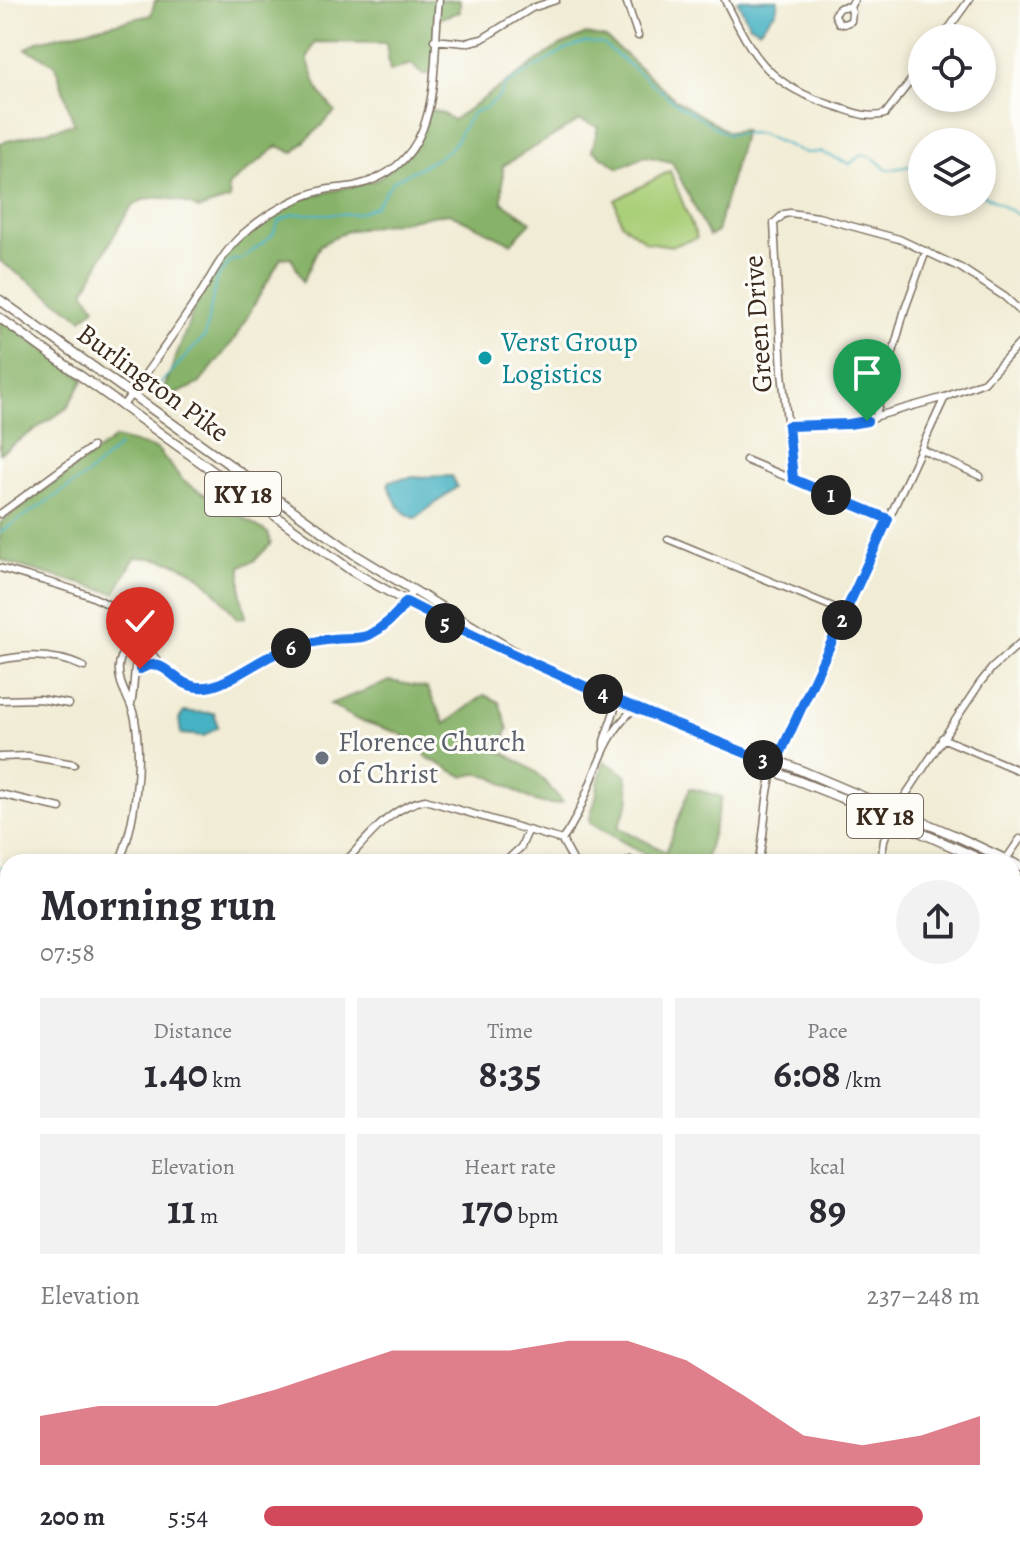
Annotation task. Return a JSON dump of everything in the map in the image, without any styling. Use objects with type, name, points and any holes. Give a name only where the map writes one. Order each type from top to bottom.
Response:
[{"type":"main road","name":"Burlington Pike","points":[[0,300],[354,554],[504,643],[522,657]]},
{"type":"main road","name":"Burlington Pike","points":[[0,318],[352,571],[406,602],[499,650],[778,766],[781,774],[996,854]]},
{"type":"main road","name":"Burlington Pike","points":[[894,815],[971,854]]},
{"type":"street","points":[[122,407],[198,298],[227,248],[250,228],[299,199],[377,180],[390,173],[414,148],[428,119],[439,0]]},
{"type":"street","points":[[434,40],[465,43],[482,39],[532,8],[556,0]]},
{"type":"street","points":[[626,0],[638,36]]},
{"type":"street","points":[[725,0],[759,62],[778,80],[816,100],[868,116],[885,114],[908,84]]},
{"type":"street","points":[[952,24],[969,0]]},
{"type":"street","name":"Green Drive","points":[[793,479],[782,372],[774,223],[780,216],[790,213],[877,232],[926,251]]},
{"type":"street","points":[[875,418],[905,309],[926,251],[983,281],[1020,311]]},
{"type":"street","points":[[788,426],[849,424],[945,397],[984,382],[1020,343]]},
{"type":"street","points":[[760,854],[766,796],[778,766],[845,612],[945,397]]},
{"type":"street","points":[[0,514],[92,447]]},
{"type":"street","points":[[921,449],[980,476]]},
{"type":"street","points":[[746,460],[888,519]]},
{"type":"street","points":[[668,539],[845,612]]},
{"type":"street","points":[[0,568],[100,601],[124,616],[162,665],[180,682],[201,687],[215,685],[284,650],[332,639],[365,637],[393,619],[413,590]]},
{"type":"street","points":[[122,854],[128,836],[137,772],[137,735],[119,664],[125,650],[139,634]]},
{"type":"street","points":[[131,704],[139,652],[145,642]]},
{"type":"street","points":[[882,854],[894,815],[942,738],[987,673],[1020,643]]},
{"type":"street","points":[[0,660],[49,656],[84,667]]},
{"type":"street","points":[[135,675],[148,665],[162,665]]},
{"type":"street","points":[[0,700],[40,699],[69,704]]},
{"type":"street","points":[[604,748],[618,700]]},
{"type":"street","points":[[562,840],[584,805],[604,748],[620,721],[636,707]]},
{"type":"street","points":[[942,738],[1020,771]]},
{"type":"street","points":[[0,757],[28,756],[74,764]]},
{"type":"street","points":[[0,794],[60,808]]},
{"type":"street","points":[[353,854],[389,817],[411,803],[425,800],[562,840],[570,854]]},
{"type":"street","points":[[514,854],[521,847],[528,831]]},
{"type":"green space","points":[[460,0],[460,12],[436,19],[433,74],[422,74],[412,64],[390,71],[386,43],[315,42],[307,59],[319,91],[335,112],[293,153],[278,146],[228,186],[230,199],[199,209],[175,200],[158,198],[149,198],[134,205],[116,231],[84,291],[95,307],[82,319],[0,261],[0,143],[74,124],[55,64],[26,49],[38,41],[151,15],[155,1]]},
{"type":"green space","points":[[586,34],[606,38],[676,100],[728,132],[744,130],[717,232],[709,236],[672,162],[645,156],[619,168],[592,150],[598,127],[580,120],[503,166],[502,202],[531,222],[511,243],[449,213],[347,231],[320,245],[303,282],[291,257],[281,258],[234,340],[199,384],[169,397],[164,389],[198,298],[215,266],[250,228],[299,199],[377,180],[414,148],[430,110],[453,120],[557,47]]},
{"type":"green space","points":[[670,171],[697,238],[672,246],[646,242],[621,223],[615,200]]},
{"type":"green space","points":[[0,318],[84,379],[67,408],[0,453]]},
{"type":"green space","points":[[115,438],[157,449],[183,481],[268,533],[271,544],[254,561],[241,566],[241,596],[246,617],[237,619],[206,582],[169,561],[135,557],[115,593],[0,559],[0,523]]},
{"type":"green space","points":[[390,681],[427,688],[445,724],[484,695],[499,702],[508,729],[498,749],[536,772],[563,802],[540,803],[486,775],[464,777],[428,758],[418,745],[399,733],[356,719],[330,704]]},
{"type":"green space","points":[[604,761],[626,775],[630,800],[618,827],[666,852],[690,788],[722,797],[707,854],[644,854],[590,823]]},
{"type":"water","points":[[737,0],[778,0],[776,11],[759,30],[749,24]]},
{"type":"water","points":[[452,476],[457,487],[416,518],[402,510],[388,485],[390,481],[413,477]]},
{"type":"water","points":[[184,712],[214,713],[218,727],[204,736],[181,734],[179,719]]},
{"type":"waterway","points":[[160,384],[205,336],[216,280],[230,261],[242,259],[272,236],[279,221],[294,214],[356,214],[375,207],[393,181],[436,159],[452,147],[472,113],[498,98],[507,84],[568,48],[587,42],[603,44],[677,104],[726,134],[758,133],[806,153],[821,152],[850,164],[862,154],[872,157],[888,170],[908,166]]},
{"type":"waterway","points":[[996,202],[1020,216]]},
{"type":"waterway","points":[[0,532],[86,476],[119,446]]},
{"type":"place","name":"Verst Group Logistics","points":[[485,358]]},
{"type":"place","name":"Florence Church of Christ","points":[[322,758]]},
{"type":"route","points":[[140,669],[153,664],[162,665],[180,682],[201,687],[215,685],[284,650],[309,643],[372,634],[393,619],[406,602],[499,650],[775,765],[888,519],[793,479],[788,426],[867,421]]}]
